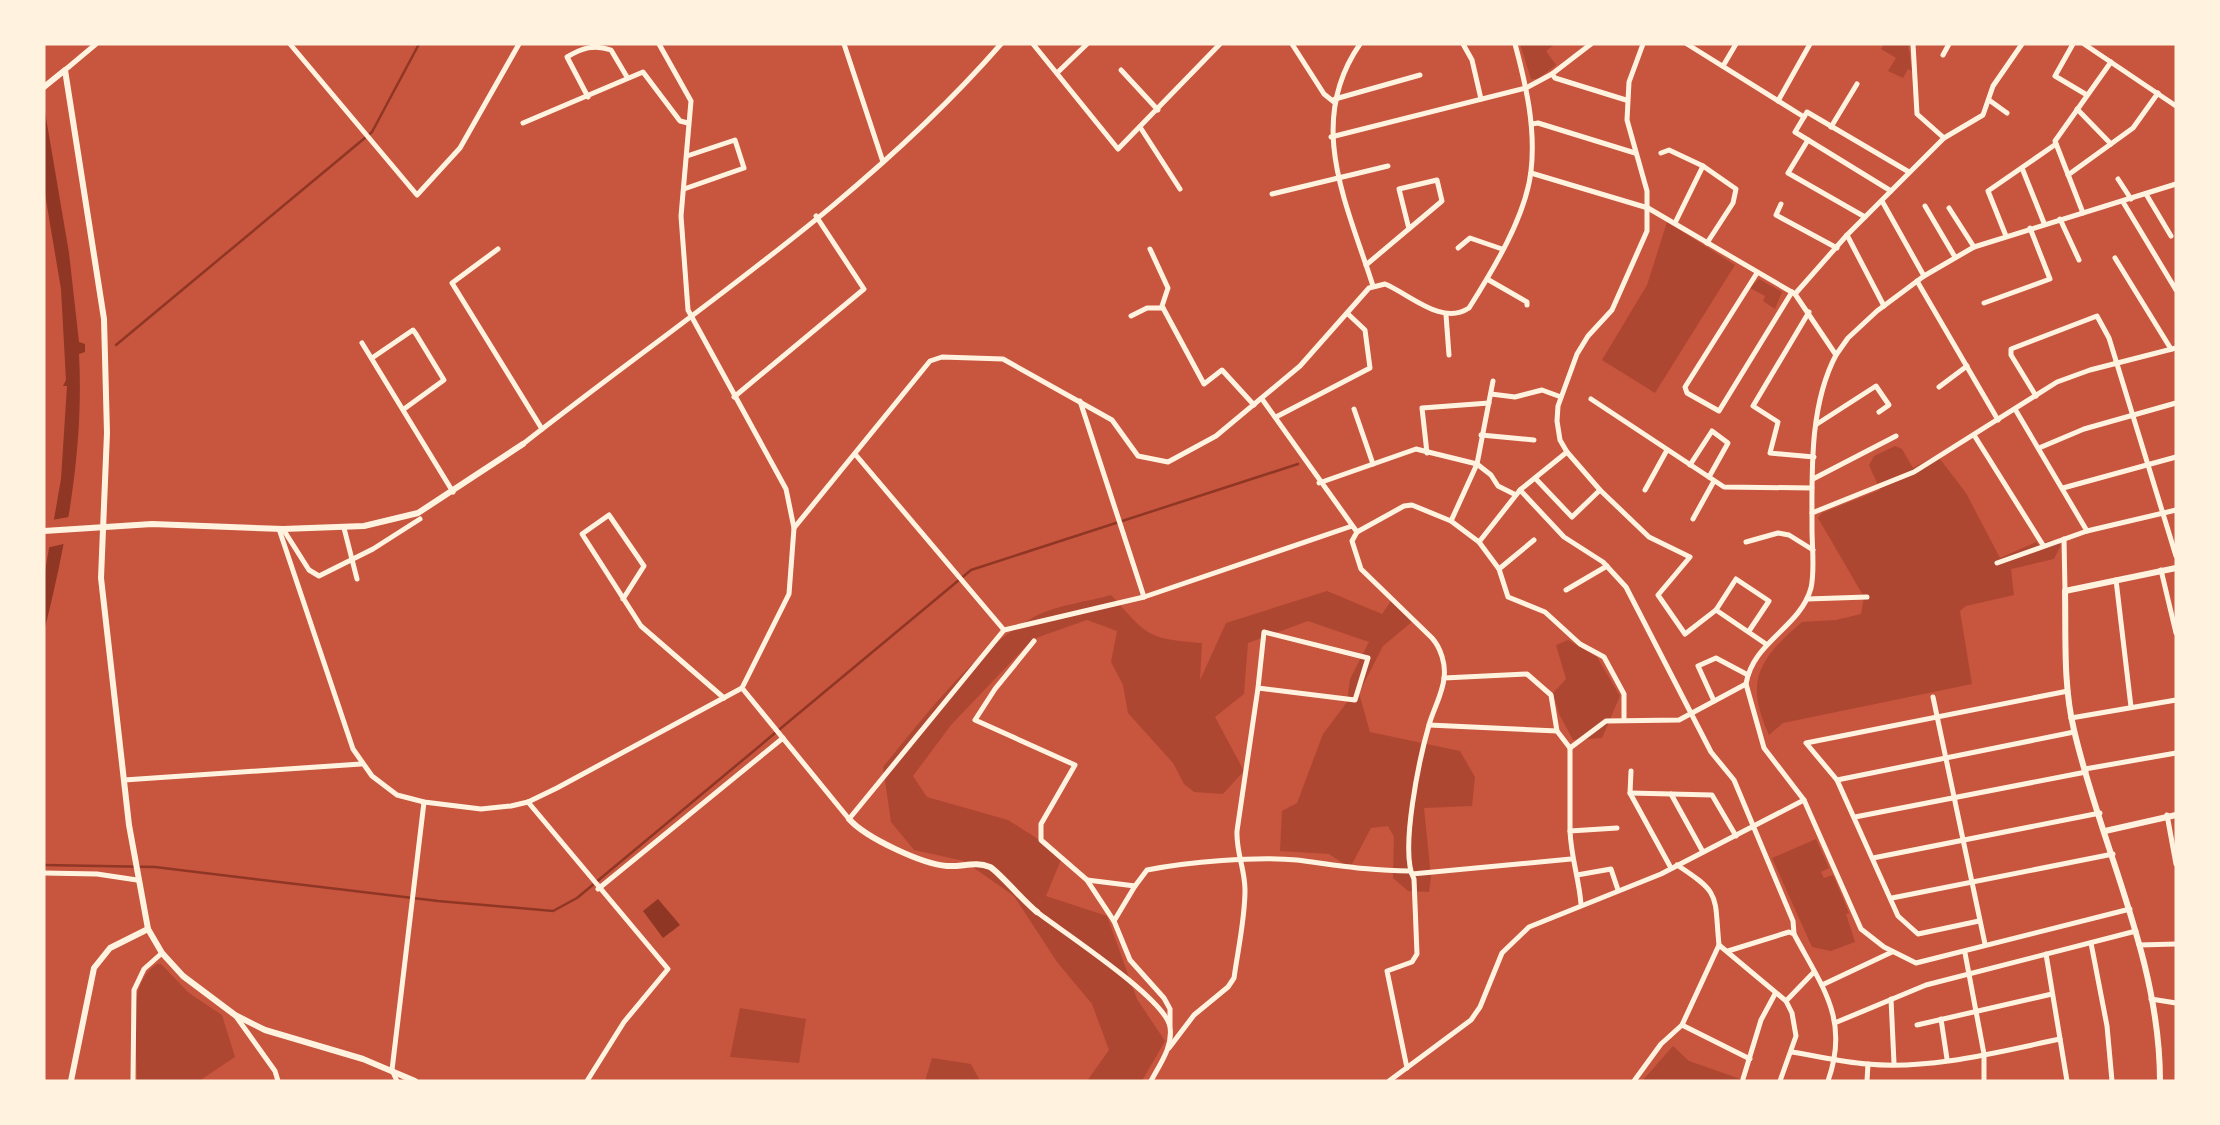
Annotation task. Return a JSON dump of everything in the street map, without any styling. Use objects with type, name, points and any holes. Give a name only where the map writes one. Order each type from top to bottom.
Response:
[{"type":"street","points":[[44,87],[96,44]]},
{"type":"street","points":[[290,44],[417,195],[460,148],[519,44]]},
{"type":"street","points":[[281,529],[337,703],[361,764],[384,788],[424,802],[481,809],[528,802],[742,688],[789,594],[794,528],[786,489],[691,318],[682,242],[689,96],[659,44]]},
{"type":"street","points":[[844,44],[883,162]]},
{"type":"street","points":[[44,531],[152,524],[281,529],[344,528],[390,521],[418,513],[523,444],[691,318],[930,121],[1001,44]]},
{"type":"street","points":[[1033,44],[1118,149],[1220,44]]},
{"type":"street","points":[[1057,73],[1087,44]]},
{"type":"street","points":[[1292,44],[1324,94],[1334,100],[1420,75]]},
{"type":"street","points":[[1360,44],[1341,76],[1334,100],[1331,137],[1340,178],[1373,286]]},
{"type":"street","points":[[1464,44],[1472,60],[1481,99]]},
{"type":"street","points":[[794,528],[926,364],[942,357],[1003,359],[1112,420],[1138,456],[1168,462],[1216,436],[1262,400],[1300,366],[1365,291],[1373,286],[1385,284],[1446,315],[1460,313],[1469,307],[1487,279],[1516,219],[1531,173],[1531,124],[1526,88],[1515,44]]},
{"type":"street","points":[[1331,137],[1526,88],[1552,74],[1591,44]]},
{"type":"street","points":[[1643,44],[1629,82],[1626,100],[1627,120],[1647,191],[1647,231],[1616,302],[1606,319],[1588,336],[1561,397],[1557,421],[1560,440],[1600,490],[1649,537],[1690,557],[1658,595],[1685,634],[1716,610],[1736,579],[1769,600],[1749,631]]},
{"type":"street","points":[[1687,44],[1804,117]]},
{"type":"street","points":[[1723,66],[1736,44]]},
{"type":"street","points":[[1778,101],[1810,44]]},
{"type":"street","points":[[1913,44],[1917,114],[1944,138]]},
{"type":"street","points":[[1758,273],[1685,387],[1687,393],[1718,411],[1793,293],[1944,138],[1983,115],[1993,86],[2022,44]]},
{"type":"street","points":[[2073,44],[2055,76],[2087,95]]},
{"type":"street","points":[[2084,44],[2176,106]]},
{"type":"street","points":[[1943,55],[1946,45]]},
{"type":"street","points":[[588,97],[567,57],[580,49],[599,46],[611,50],[627,77]]},
{"type":"street","points":[[2083,213],[2055,141],[2111,62]]},
{"type":"street","points":[[1121,70],[1158,110]]},
{"type":"street","points":[[62,72],[104,319],[107,433],[100,578],[137,880],[148,929],[162,953],[195,987],[235,1015],[277,1034],[392,1070],[415,1081]]},
{"type":"street","points":[[523,123],[643,72],[680,121],[688,123]]},
{"type":"street","points":[[1552,74],[1626,100]]},
{"type":"street","points":[[1831,127],[1857,84]]},
{"type":"street","points":[[2068,175],[2133,128],[2158,93]]},
{"type":"street","points":[[1989,100],[2007,113]]},
{"type":"street","points":[[2077,109],[2111,144]]},
{"type":"street","points":[[1891,191],[1795,132],[1807,112],[1909,172]]},
{"type":"street","points":[[1531,124],[1538,123],[1635,153]]},
{"type":"street","points":[[1140,127],[1180,189]]},
{"type":"street","points":[[684,189],[744,169],[735,140],[687,156]]},
{"type":"street","points":[[1808,140],[1788,173],[1865,217]]},
{"type":"street","points":[[2006,236],[1988,191],[2056,144]]},
{"type":"street","points":[[1661,153],[1669,150],[1703,166],[1730,181],[1737,194],[1706,243]]},
{"type":"street","points":[[1272,194],[1388,166]]},
{"type":"street","points":[[1675,223],[1703,166]]},
{"type":"street","points":[[2022,168],[2044,223]]},
{"type":"street","points":[[1531,173],[1648,208],[1793,293],[1809,312],[1836,355]]},
{"type":"street","points":[[1366,265],[1443,201],[1437,180],[1399,189],[1409,229]]},
{"type":"street","points":[[2118,180],[2131,199]]},
{"type":"street","points":[[2130,909],[1985,944],[1982,948],[1965,953],[1916,963],[1893,952],[1861,929],[1804,800],[1764,748],[1746,684],[1748,675],[1766,645],[1800,613],[1812,584],[1812,488],[1821,390],[1836,355],[1848,338],[1917,281],[1975,247],[2044,223],[2123,202],[2176,184]]},
{"type":"street","points":[[2146,194],[2171,236]]},
{"type":"street","points":[[1882,201],[1924,276]]},
{"type":"street","points":[[2123,202],[2176,290]]},
{"type":"street","points":[[1781,204],[1776,215],[1837,248]]},
{"type":"street","points":[[1925,206],[1955,257]]},
{"type":"street","points":[[1949,208],[1975,247]]},
{"type":"street","points":[[734,397],[864,289],[816,216]]},
{"type":"street","points":[[2060,219],[2079,260]]},
{"type":"street","points":[[1984,303],[2050,279],[2030,228]]},
{"type":"street","points":[[1847,235],[1884,306]]},
{"type":"street","points":[[1458,248],[1470,238],[1502,249]]},
{"type":"street","points":[[498,249],[452,283],[542,429]]},
{"type":"street","points":[[1150,249],[1168,288],[1163,308],[1204,384],[1222,370],[1254,405]]},
{"type":"street","points":[[1812,513],[1914,472],[2068,378],[2174,349],[2115,258]]},
{"type":"street","points":[[1487,279],[1527,302],[1527,305]]},
{"type":"street","points":[[1917,281],[1998,420]]},
{"type":"street","points":[[1131,316],[1147,308],[1163,308]]},
{"type":"street","points":[[1809,312],[1753,406],[1778,422],[1770,453],[1814,457]]},
{"type":"street","points":[[1276,417],[1370,368],[1365,330],[1347,313]]},
{"type":"street","points":[[1446,315],[1449,355]]},
{"type":"street","points":[[2036,396],[2011,355],[2014,346],[2097,316],[2109,338],[2165,512],[2176,555]]},
{"type":"street","points":[[372,358],[413,330],[416,334],[444,380],[404,409]]},
{"type":"street","points":[[362,343],[453,492]]},
{"type":"street","points":[[1939,387],[1967,366]]},
{"type":"street","points":[[1451,521],[1477,464],[1493,381]]},
{"type":"street","points":[[1817,424],[1876,386],[1889,405],[1879,412]]},
{"type":"street","points":[[1490,394],[1515,397],[1542,390],[1561,397]]},
{"type":"street","points":[[1591,399],[1724,487],[1812,488]]},
{"type":"street","points":[[1262,400],[1319,483],[1357,532]]},
{"type":"street","points":[[1080,401],[1144,597]]},
{"type":"street","points":[[2039,448],[2084,429],[2176,402]]},
{"type":"street","points":[[1427,453],[1422,408],[1489,404]]},
{"type":"street","points":[[1354,409],[1373,464]]},
{"type":"street","points":[[2015,409],[2087,531]]},
{"type":"street","points":[[1690,465],[1712,431],[1728,443],[1693,519]]},
{"type":"street","points":[[1481,435],[1534,440]]},
{"type":"street","points":[[1974,435],[2043,545]]},
{"type":"street","points":[[1813,479],[1896,436]]},
{"type":"street","points":[[1319,483],[1416,449],[1477,464],[1491,475],[1498,486],[1518,493],[1564,537],[1607,566],[1626,587],[1711,752],[1734,780],[1793,921],[1794,934],[1822,985],[1837,1021],[1828,1081]]},
{"type":"street","points":[[1645,490],[1667,450]]},
{"type":"street","points":[[1479,542],[1518,493],[1567,452]]},
{"type":"street","points":[[855,454],[1004,630]]},
{"type":"street","points":[[2063,488],[2176,457]]},
{"type":"street","points":[[1535,478],[1573,517],[1600,490]]},
{"type":"street","points":[[1407,1068],[1387,971],[1412,962],[1417,954],[1411,872],[1411,813],[1429,725],[1444,678],[1439,645],[1361,569],[1352,541],[1357,532],[1404,506],[1412,505],[1451,521],[1479,542],[1499,569],[1508,597],[1545,612],[1580,644],[1604,657],[1624,694],[1624,718]]},
{"type":"street","points":[[1997,563],[2087,531],[2176,510]]},
{"type":"street","points":[[623,599],[644,566],[609,515],[582,534],[623,599],[641,626],[724,698]]},
{"type":"street","points":[[281,529],[309,570],[319,576],[352,560],[420,519]]},
{"type":"street","points":[[849,819],[1004,630],[1144,597],[1352,526]]},
{"type":"street","points":[[344,528],[357,579]]},
{"type":"street","points":[[1746,542],[1779,533],[1789,535],[1812,550]]},
{"type":"street","points":[[2064,539],[2071,718],[2136,931],[2161,1047],[2161,1081]]},
{"type":"street","points":[[1499,569],[1534,540]]},
{"type":"street","points":[[1566,590],[1607,566]]},
{"type":"street","points":[[2065,591],[2176,568]]},
{"type":"street","points":[[2161,570],[2176,633]]},
{"type":"street","points":[[2116,580],[2132,707]]},
{"type":"street","points":[[1807,600],[1867,597]]},
{"type":"street","points":[[1716,610],[1766,645]]},
{"type":"street","points":[[1151,1081],[1169,1048],[1194,1015],[1228,987],[1234,978],[1245,890],[1237,831],[1264,632],[1368,658],[1355,701],[1258,688]]},
{"type":"street","points":[[1034,641],[1006,674],[975,720],[1074,765],[1050,804],[1040,834],[1044,844],[1087,880],[1114,921],[1130,960],[1164,998],[1170,1009],[1169,1048]]},
{"type":"street","points":[[1714,701],[1698,667],[1716,658],[1748,675]]},
{"type":"street","points":[[1444,678],[1527,674],[1551,695],[1557,731],[1570,748],[1571,859],[1577,875],[1581,904]]},
{"type":"street","points":[[1570,748],[1606,721],[1624,718],[1679,720],[1693,715],[1746,684]]},
{"type":"street","points":[[742,688],[849,819],[894,847],[938,865],[976,863],[995,870],[1015,895],[1154,1000],[1170,1025]]},
{"type":"street","points":[[1979,921],[1918,934],[1898,916],[1837,780],[1805,743],[2068,691]]},
{"type":"street","points":[[1933,696],[1985,944]]},
{"type":"street","points":[[2071,718],[2176,700]]},
{"type":"street","points":[[1429,725],[1557,731]]},
{"type":"street","points":[[1837,780],[2074,732]]},
{"type":"street","points":[[597,887],[782,736]]},
{"type":"street","points":[[1855,817],[2176,753]]},
{"type":"street","points":[[124,780],[361,764]]},
{"type":"street","points":[[1631,771],[1630,793],[1674,867],[1711,888],[1717,909],[1719,945],[1682,1025],[1661,1044],[1634,1081]]},
{"type":"street","points":[[1630,793],[1712,795],[1736,836]]},
{"type":"street","points":[[1671,794],[1703,852]]},
{"type":"street","points":[[1393,1080],[1471,1020],[1480,1007],[1494,967],[1511,941],[1529,927],[1674,867],[1804,800]]},
{"type":"street","points":[[397,1081],[392,1070],[424,802]]},
{"type":"street","points":[[528,802],[668,969],[624,1022],[587,1081]]},
{"type":"street","points":[[1872,858],[2100,813]]},
{"type":"street","points":[[2105,831],[2176,815]]},
{"type":"street","points":[[2167,816],[2176,864]]},
{"type":"street","points":[[1570,831],[1617,828]]},
{"type":"street","points":[[1892,898],[2113,854]]},
{"type":"street","points":[[1114,921],[1147,870],[1277,859],[1354,869],[1411,872],[1571,859]]},
{"type":"street","points":[[1577,875],[1611,869],[1618,890]]},
{"type":"street","points":[[44,873],[97,874],[137,880]]},
{"type":"street","points":[[1087,880],[1135,886]]},
{"type":"street","points":[[71,1081],[94,968],[110,948],[148,929]]},
{"type":"street","points":[[1837,1021],[1926,985],[2136,931]]},
{"type":"street","points":[[1728,951],[1789,932],[1794,934]]},
{"type":"street","points":[[2091,943],[2108,1026],[2112,1081]]},
{"type":"street","points":[[2139,945],[2176,944]]},
{"type":"street","points":[[1719,945],[1786,1001],[1796,1026],[1792,1052],[1780,1081]]},
{"type":"street","points":[[1822,985],[1893,952]]},
{"type":"street","points":[[133,1081],[134,990],[144,970],[162,953]]},
{"type":"street","points":[[1965,953],[1984,1054],[1984,1081]]},
{"type":"street","points":[[2046,954],[2067,1081]]},
{"type":"street","points":[[1786,1001],[1814,972]]},
{"type":"street","points":[[1744,1079],[1761,1020],[1775,994]]},
{"type":"street","points":[[1917,1024],[2052,995]]},
{"type":"street","points":[[1891,999],[1894,1063]]},
{"type":"street","points":[[2151,999],[2176,1003]]},
{"type":"street","points":[[235,1015],[275,1071],[278,1081]]},
{"type":"street","points":[[1941,1019],[1947,1059]]},
{"type":"street","points":[[1682,1025],[1750,1059]]},
{"type":"street","points":[[1792,1052],[1868,1064],[1894,1063],[1984,1054],[2060,1039]]},
{"type":"street","points":[[1867,1081],[1868,1064]]},
{"type":"shaded area","points":[[1520,44],[1555,44],[1546,51],[1556,65],[1538,79],[1531,79]]},
{"type":"shaded area","points":[[1884,44],[1908,44],[1912,71],[1908,69],[1903,78],[1888,71],[1896,58],[1881,49]]},
{"type":"shaded area","points":[[44,106],[69,253],[79,342],[85,344],[85,352],[79,354],[79,424],[72,494],[44,632],[44,577],[61,479],[67,386],[63,386],[66,380],[61,289],[44,188]]},
{"type":"shaded area","points":[[1667,222],[1735,265],[1655,393],[1602,360],[1647,285]]},
{"type":"shaded area","points":[[1759,279],[1782,292],[1775,309],[1763,301],[1765,296],[1750,288]]},
{"type":"shaded area","points":[[1895,446],[1902,449],[1913,468],[1937,455],[1966,493],[2000,558],[2036,542],[2039,545],[2051,540],[2061,545],[2054,559],[2011,569],[2014,595],[1966,606],[1960,611],[1972,684],[1783,723],[1769,735],[1761,716],[1757,685],[1760,672],[1775,648],[1802,622],[1836,620],[1861,614],[1864,597],[1818,518],[1822,513],[1880,490],[1869,465],[1874,456]]},
{"type":"shaded area","points":[[1327,591],[1382,614],[1391,601],[1413,621],[1383,646],[1359,693],[1370,732],[1460,751],[1475,777],[1472,806],[1424,808],[1431,877],[1429,892],[1408,891],[1393,878],[1394,837],[1388,826],[1371,828],[1350,868],[1329,854],[1280,851],[1282,811],[1297,803],[1323,734],[1347,702],[1350,679],[1369,642],[1308,621],[1248,643],[1244,694],[1215,717],[1244,771],[1223,794],[1194,792],[1184,784],[1173,763],[1128,713],[1123,685],[1111,662],[1117,631],[1087,620],[1033,639],[951,725],[913,776],[927,797],[1008,820],[1063,855],[1046,896],[1107,916],[1137,999],[1165,1041],[1142,1081],[1087,1081],[1109,1050],[1092,1004],[1057,962],[1014,896],[964,861],[914,850],[891,822],[883,767],[971,665],[1012,631],[1042,613],[1111,595],[1150,633],[1170,640],[1202,643],[1200,680],[1226,623]]},
{"type":"shaded area","points":[[1568,640],[1597,657],[1620,696],[1602,738],[1573,740],[1559,714],[1553,693],[1566,679],[1556,645]]},
{"type":"shaded area","points":[[1816,839],[1829,868],[1821,872],[1824,878],[1833,875],[1849,913],[1846,914],[1855,942],[1831,951],[1812,947],[1772,858]]},
{"type":"shaded area","points":[[658,899],[680,925],[663,938],[643,911]]},
{"type":"shaded area","points":[[157,964],[161,964],[189,993],[222,1015],[235,1057],[199,1081],[137,1081],[136,1002],[146,974]]},
{"type":"shaded area","points":[[740,1008],[806,1019],[799,1063],[730,1057]]},
{"type":"shaded area","points":[[1673,1046],[1689,1061],[1746,1081],[1642,1081]]},
{"type":"shaded area","points":[[932,1058],[971,1064],[980,1081],[925,1081]]},
{"type":"pier","points":[[74,516],[68,543],[46,548],[52,520]]},
{"type":"waterway","points":[[116,345],[372,132],[419,44]]},
{"type":"waterway","points":[[44,865],[155,867],[438,901],[553,911],[577,898],[971,570],[1298,464]]}]
